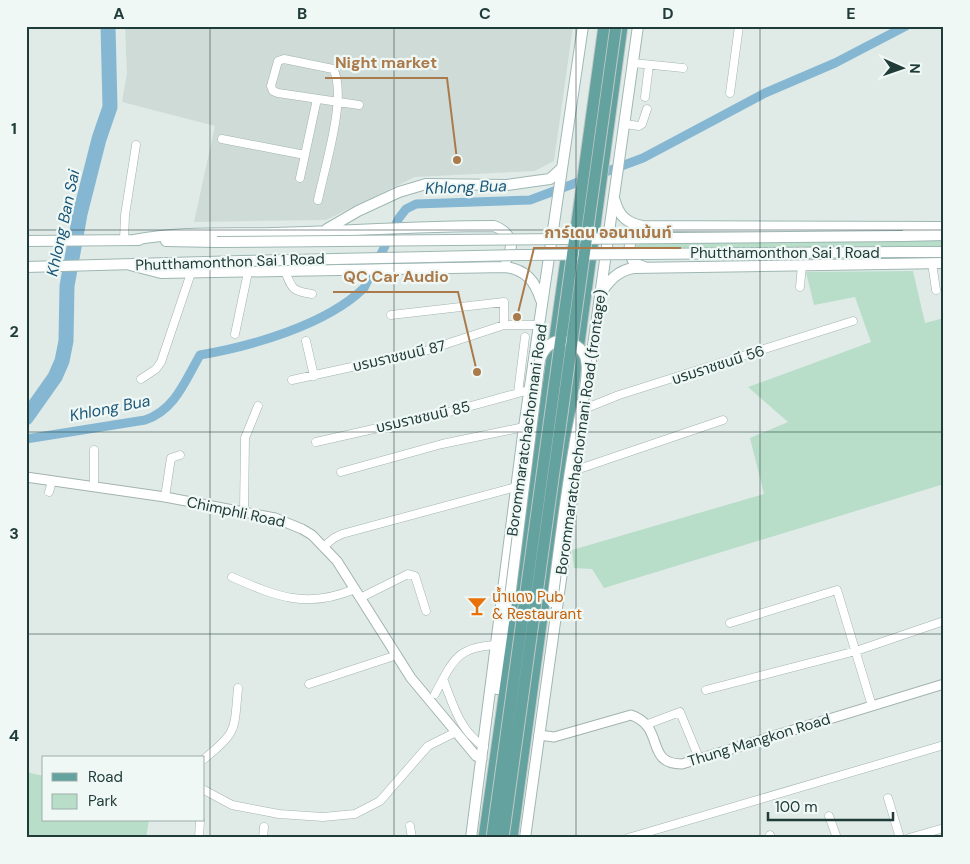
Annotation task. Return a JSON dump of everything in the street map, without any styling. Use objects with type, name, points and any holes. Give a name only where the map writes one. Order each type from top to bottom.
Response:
[{"type":"main road","points":[[471,838],[524,427],[524,391],[542,304],[583,26]]},
{"type":"main road","name":"Borommaratchachonnani Road","points":[[484,838],[600,26]]},
{"type":"main road","points":[[492,838],[604,26]]},
{"type":"main road","points":[[503,838],[616,26]]},
{"type":"main road","points":[[512,838],[622,26]]},
{"type":"main road","name":"Borommaratchachonnani Road (frontage)","points":[[525,838],[638,26]]},
{"type":"main road","points":[[326,230],[358,211],[399,192],[426,184],[507,185],[550,179],[562,168]]},
{"type":"main road","name":"Phutthamonthon Sai 1 Road","points":[[614,198],[617,209],[624,219],[635,225],[944,227]]},
{"type":"main road","points":[[124,240],[155,236],[372,227],[494,226],[502,229],[510,238],[510,254],[505,261],[489,266]]},
{"type":"main road","points":[[655,267],[642,266],[634,262],[629,253],[633,236],[657,226]]},
{"type":"main road","name":"Phutthamonthon Sai 1 Road","points":[[26,241],[124,240],[217,242],[944,235]]},
{"type":"main road","name":"Phutthamonthon Sai 1 Road","points":[[26,267],[512,255],[944,252]]},
{"type":"main road","name":"Phutthamonthon Sai 1 Road","points":[[601,293],[613,277],[623,270],[655,267],[944,263]]},
{"type":"main road","points":[[130,265],[161,273],[489,266],[514,268],[527,275],[537,287],[542,304]]},
{"type":"main road","points":[[484,744],[497,689],[540,359],[543,351],[550,344],[562,341],[576,345],[582,351],[587,369],[570,466],[552,602],[539,735]]},
{"type":"street","points":[[730,93],[739,26]]},
{"type":"street","points":[[318,200],[338,102],[338,77],[333,69],[284,59],[278,61],[271,86],[273,91],[317,99],[338,102],[359,105]]},
{"type":"street","points":[[633,63],[683,68]]},
{"type":"street","points":[[645,97],[649,65]]},
{"type":"street","points":[[300,178],[317,99]]},
{"type":"street","points":[[625,124],[639,126],[642,124],[646,109]]},
{"type":"street","points":[[222,139],[305,155]]},
{"type":"street","points":[[124,240],[125,215],[136,145]]},
{"type":"street","points":[[932,263],[936,290]]},
{"type":"street","points":[[800,287],[802,265]]},
{"type":"street","points":[[285,271],[291,287],[296,291],[312,294]]},
{"type":"street","points":[[235,334],[248,272]]},
{"type":"street","points":[[141,379],[156,369],[161,362],[191,273]]},
{"type":"street","points":[[391,315],[504,302],[504,325]]},
{"type":"street","name":"บรมราชชนนี 56","points":[[584,410],[619,395],[853,321]]},
{"type":"street","name":"บรมราชชนนี 87","points":[[292,380],[425,351],[504,325],[538,325]]},
{"type":"street","points":[[524,391],[525,337]]},
{"type":"street","points":[[306,341],[314,376]]},
{"type":"street","name":"บรมราชชนนี 85","points":[[316,442],[452,411],[524,391]]},
{"type":"street","points":[[244,512],[245,438],[258,406]]},
{"type":"street","points":[[576,470],[723,420]]},
{"type":"street","points":[[341,472],[442,444],[524,427]]},
{"type":"street","points":[[94,450],[94,486]]},
{"type":"street","points":[[165,497],[172,458],[180,455]]},
{"type":"street","name":"Chimphli Road","points":[[26,477],[165,497],[275,518],[302,529],[324,547],[337,561],[411,678],[476,756],[482,759]]},
{"type":"street","points":[[49,492],[52,480]]},
{"type":"street","points":[[324,547],[342,534],[516,487]]},
{"type":"street","points":[[360,598],[408,574],[415,576],[426,611]]},
{"type":"street","points":[[232,577],[284,598],[311,600],[334,598],[355,589]]},
{"type":"street","points":[[730,623],[837,590],[872,706]]},
{"type":"street","points":[[706,690],[856,651],[944,621]]},
{"type":"street","points":[[435,694],[456,657],[474,646],[496,645]]},
{"type":"street","points":[[309,684],[397,655]]},
{"type":"street","points":[[443,679],[462,727],[471,738],[484,744]]},
{"type":"street","name":"Thung Mangkon Road","points":[[648,724],[659,754],[665,761],[682,764],[944,684]]},
{"type":"street","points":[[205,758],[227,740],[233,730],[238,688]]},
{"type":"street","points":[[539,735],[554,736],[631,715],[642,719],[648,724],[680,712],[698,758]]},
{"type":"street","points":[[205,791],[232,805],[279,814],[323,817],[355,814],[380,801],[428,746],[456,732]]},
{"type":"street","points":[[628,838],[944,746]]},
{"type":"street","points":[[888,798],[900,838]]},
{"type":"street","points":[[829,816],[836,838]]},
{"type":"street","points":[[199,838],[200,822]]},
{"type":"street","points":[[410,826],[412,838]]},
{"type":"street","points":[[263,838],[264,827]]},
{"type":"street","points":[[909,838],[944,828]]},
{"type":"shaded area","points":[[125,26],[573,26],[554,161],[535,171],[415,177],[326,220],[194,222],[215,126],[122,102],[127,73]]},
{"type":"green space","points":[[649,232],[814,233],[944,239],[944,247],[906,247],[808,257],[638,259],[635,257],[635,248],[641,235]]},
{"type":"green space","points":[[913,271],[925,323],[944,318],[944,484],[604,588],[592,569],[574,568],[572,550],[764,494],[750,438],[788,422],[748,387],[871,342],[855,297],[814,305],[806,272]]},
{"type":"green space","points":[[26,772],[42,776],[42,822],[149,822],[146,838],[26,838]]},
{"type":"waterway","name":"Khlong Ban Sai","points":[[26,418],[55,377],[62,361],[66,341],[67,286],[80,214],[99,139],[110,107],[108,26]]},
{"type":"waterway","name":"Khlong Bua","points":[[26,439],[145,420],[172,402],[200,355],[265,340],[330,313],[364,288],[399,218],[406,209],[416,204],[530,200],[643,158],[765,93],[835,63],[906,26]]},
{"type":"place","name":"Night market","points":[[457,160]]},
{"type":"place","name":"การ์เดน ออนาเม้นท์","points":[[517,317]]},
{"type":"place","name":"QC Car Audio","points":[[477,372]]},
{"type":"place","name":"น้ำแดง Pub & Restaurant","points":[[477,606]]}]
